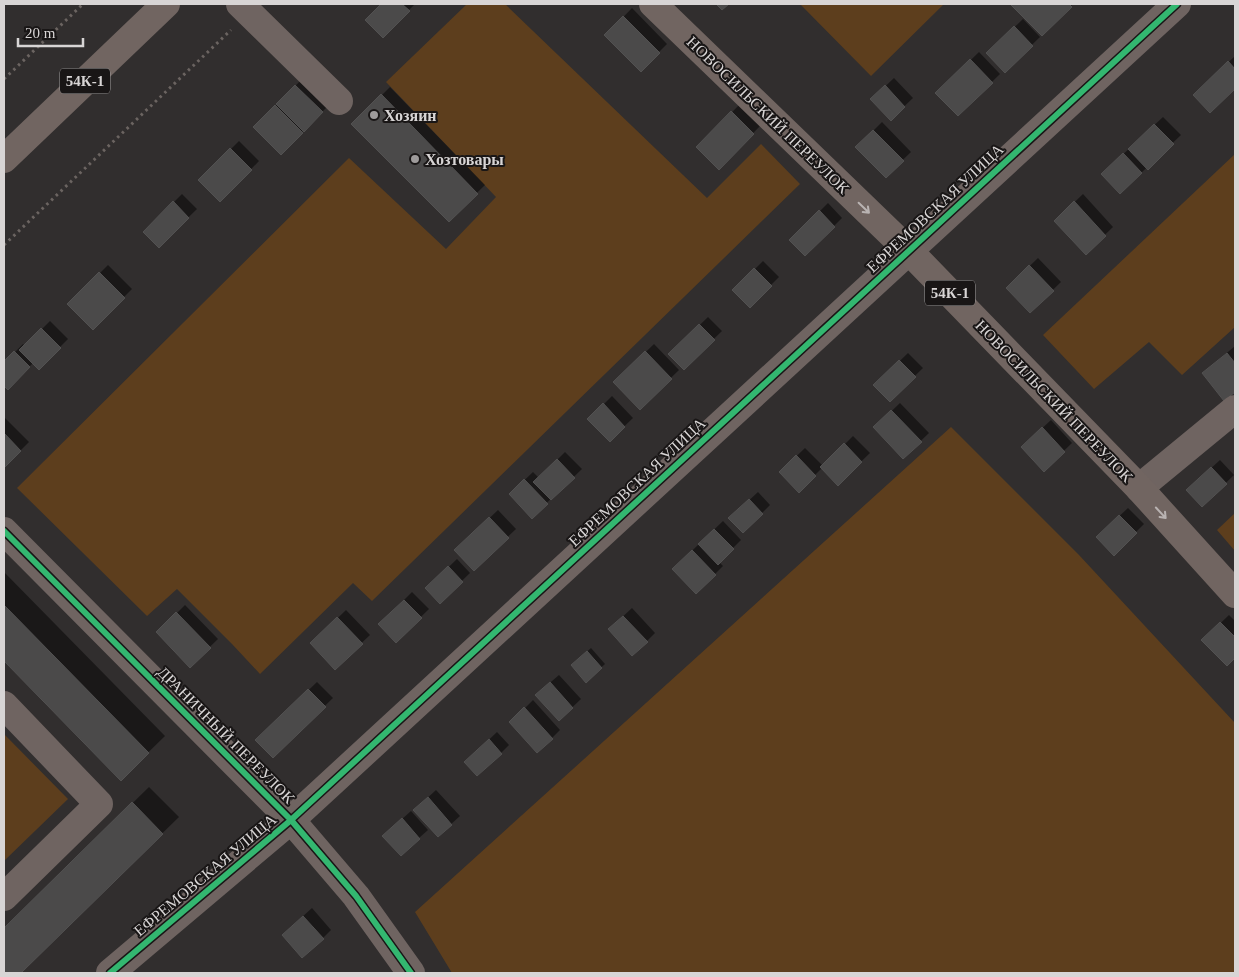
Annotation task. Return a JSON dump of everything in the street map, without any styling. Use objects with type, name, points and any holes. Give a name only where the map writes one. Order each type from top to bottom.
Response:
[{"type":"main road","name":"54К-1","points":[[4,159],[166,4]]},
{"type":"main road","name":"НОВОСИЛЬСКИЙ ПЕРЕУЛОК","points":[[653,4],[909,251],[1138,488],[1235,594]]},
{"type":"street","name":"ЕФРЕМОВСКАЯ УЛИЦА","points":[[110,973],[291,820],[1177,4]]},
{"type":"street","points":[[245,8],[339,101]]},
{"type":"street","points":[[1138,488],[1235,409]]},
{"type":"street","name":"ДРАНИЧНЫЙ ПЕРЕУЛОК","points":[[4,531],[291,820],[356,896],[411,973]]},
{"type":"street","points":[[4,705],[99,804],[4,897]]},
{"type":"path","points":[[4,79],[83,4]]},
{"type":"path","points":[[4,245],[245,8]]},
{"type":"shaded area","points":[[467,4],[505,4],[707,198],[761,144],[800,184],[372,601],[353,583],[260,674],[177,589],[147,616],[17,488],[349,158],[446,249],[496,197],[386,82]]},
{"type":"shaded area","points":[[800,4],[944,4],[871,76]]},
{"type":"shaded area","points":[[1235,154],[1235,327],[1182,375],[1149,342],[1094,389],[1043,335]]},
{"type":"shaded area","points":[[951,427],[1079,555],[1235,723],[1235,973],[452,973],[415,912]]},
{"type":"shaded area","points":[[1235,513],[1235,551],[1217,530]]},
{"type":"shaded area","points":[[4,734],[68,799],[4,861]]},
{"type":"building","points":[[381,4],[402,4],[410,11],[383,38],[365,20]]},
{"type":"building","points":[[716,4],[729,4],[722,10]]},
{"type":"building","points":[[1010,4],[1069,4],[1072,7],[1042,36]]},
{"type":"building","points":[[623,16],[660,53],[641,72],[604,35]]},
{"type":"building","points":[[1014,26],[1033,46],[1005,73],[986,53]]},
{"type":"building","points":[[970,59],[993,83],[958,116],[935,93]]},
{"type":"building","points":[[1228,61],[1235,69],[1235,89],[1210,113],[1193,95]]},
{"type":"building","points":[[295,85],[323,112],[304,132],[276,104]]},
{"type":"building","points":[[885,85],[905,107],[891,121],[870,99]]},
{"type":"building","name":"Хозтовары","points":[[381,94],[478,194],[449,222],[351,124]]},
{"type":"building","points":[[275,105],[303,133],[281,155],[253,127]]},
{"type":"building","points":[[731,111],[754,134],[719,170],[696,147]]},
{"type":"building","points":[[1154,124],[1174,144],[1148,170],[1128,149]]},
{"type":"building","points":[[873,130],[904,161],[886,178],[855,147]]},
{"type":"building","points":[[230,148],[252,170],[220,202],[198,180]]},
{"type":"building","points":[[1123,153],[1142,173],[1120,194],[1101,174]]},
{"type":"building","points":[[173,201],[189,218],[159,248],[143,232]]},
{"type":"building","points":[[1074,201],[1106,236],[1086,255],[1054,221]]},
{"type":"building","points":[[819,210],[835,227],[805,256],[789,240]]},
{"type":"building","points":[[1029,265],[1054,291],[1030,313],[1006,288]]},
{"type":"building","points":[[754,268],[772,286],[750,308],[732,290]]},
{"type":"building","points":[[99,272],[125,298],[93,330],[67,304]]},
{"type":"building","points":[[699,324],[715,340],[684,370],[668,354]]},
{"type":"building","points":[[41,328],[61,348],[39,370],[19,350]]},
{"type":"building","points":[[14,351],[30,367],[8,390],[4,386],[4,361]]},
{"type":"building","points":[[645,351],[672,379],[640,410],[613,382]]},
{"type":"building","points":[[1227,353],[1235,363],[1235,392],[1224,401],[1202,373]]},
{"type":"building","points":[[899,360],[916,377],[890,402],[873,385]]},
{"type":"building","points":[[603,403],[625,427],[610,442],[587,419]]},
{"type":"building","points":[[891,410],[922,442],[903,459],[873,427]]},
{"type":"building","points":[[1042,427],[1065,452],[1044,472],[1021,447]]},
{"type":"building","points":[[4,433],[21,451],[4,468]]},
{"type":"building","points":[[844,443],[862,462],[838,486],[820,467]]},
{"type":"building","points":[[796,455],[816,476],[799,493],[779,472]]},
{"type":"building","points":[[557,459],[575,478],[551,500],[533,482]]},
{"type":"building","points":[[1211,467],[1227,484],[1202,507],[1186,490]]},
{"type":"building","points":[[524,479],[548,504],[532,519],[509,494]]},
{"type":"building","points":[[749,499],[763,514],[743,533],[728,518]]},
{"type":"building","points":[[1119,515],[1137,533],[1114,556],[1096,537]]},
{"type":"building","points":[[489,517],[509,538],[474,571],[454,550]]},
{"type":"building","points":[[714,529],[734,549],[718,565],[698,544]]},
{"type":"building","points":[[692,550],[716,575],[696,594],[672,569]]},
{"type":"building","points":[[448,566],[463,582],[440,604],[425,588]]},
{"type":"building","points":[[404,600],[422,618],[396,643],[378,624]]},
{"type":"building","points":[[4,605],[149,753],[121,781],[4,661]]},
{"type":"building","points":[[176,612],[211,648],[190,668],[156,632]]},
{"type":"building","points":[[623,616],[648,642],[632,656],[608,629]]},
{"type":"building","points":[[337,617],[363,644],[335,670],[310,643]]},
{"type":"building","points":[[1220,622],[1235,637],[1235,658],[1227,666],[1201,640]]},
{"type":"building","points":[[587,651],[602,668],[586,683],[571,665]]},
{"type":"building","points":[[550,682],[573,708],[559,721],[535,695]]},
{"type":"building","points":[[308,689],[326,707],[273,758],[255,740]]},
{"type":"building","points":[[524,707],[553,739],[537,753],[509,722]]},
{"type":"building","points":[[489,739],[502,754],[477,776],[464,762]]},
{"type":"building","points":[[428,797],[452,825],[438,837],[413,810]]},
{"type":"building","points":[[132,802],[163,834],[21,973],[5,973],[4,928]]},
{"type":"building","points":[[402,818],[420,839],[401,856],[382,836]]},
{"type":"building","points":[[303,916],[324,939],[302,958],[282,935]]},
{"type":"cycle path","points":[[110,973],[291,820],[1177,4]]},
{"type":"cycle path","points":[[4,531],[291,820],[356,896],[411,973]]},
{"type":"place","name":"Хозяин","points":[[374,115]]},
{"type":"place","name":"Хозтовары","points":[[415,159]]}]
